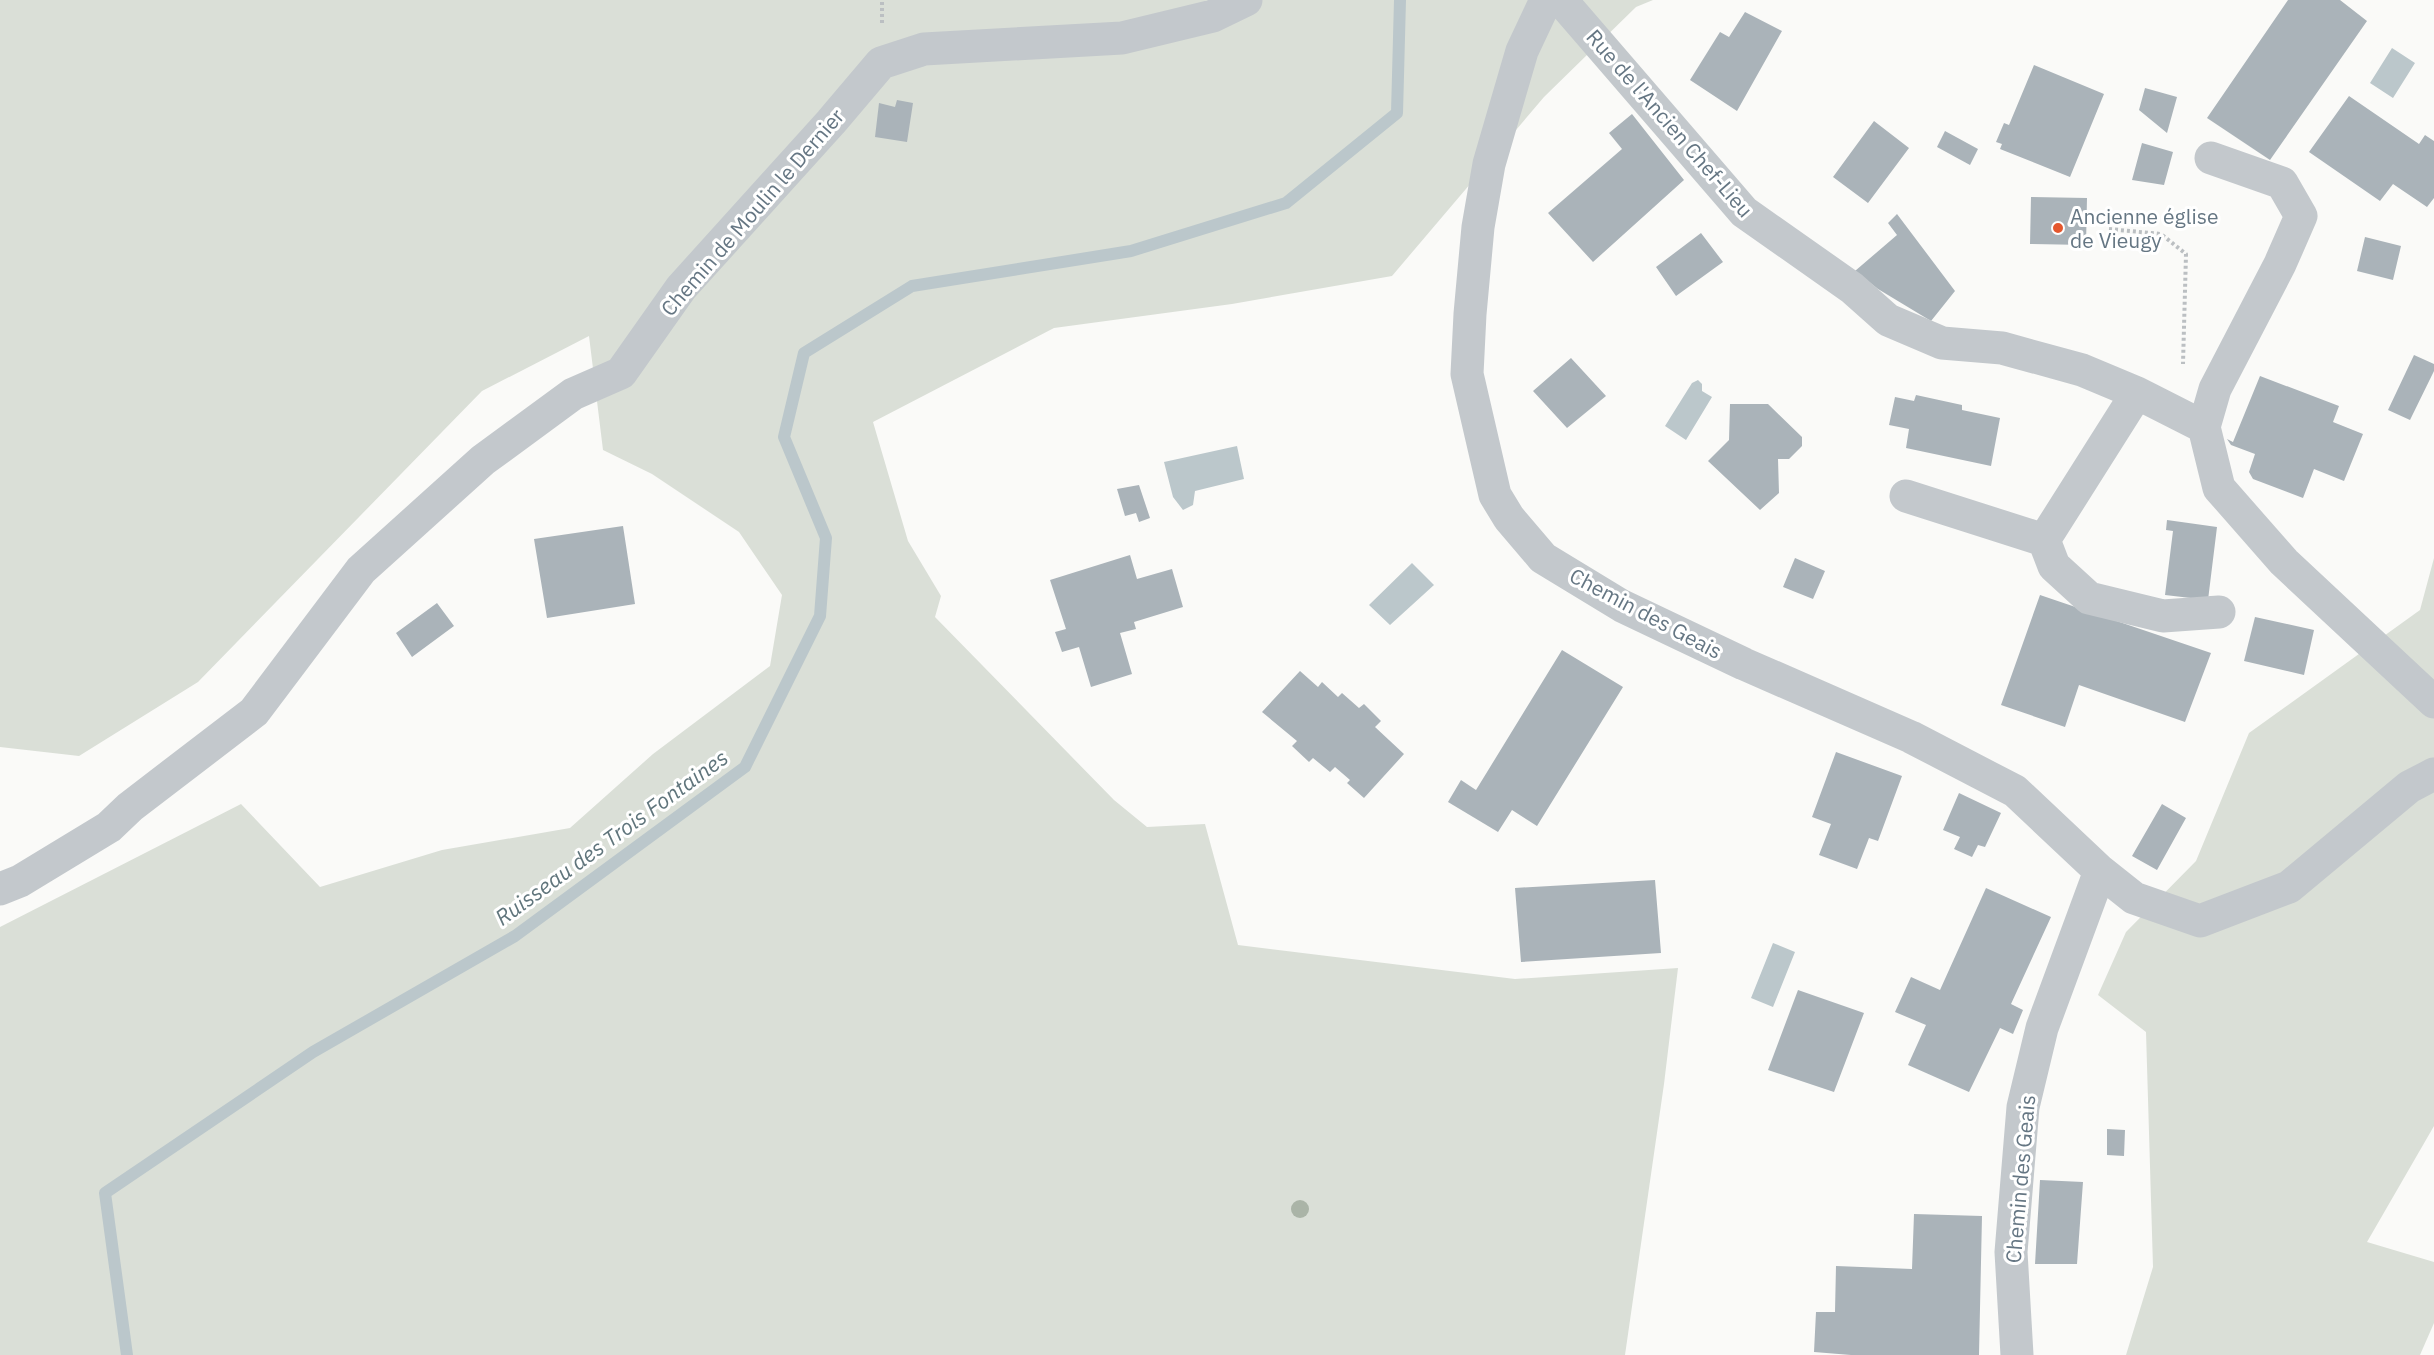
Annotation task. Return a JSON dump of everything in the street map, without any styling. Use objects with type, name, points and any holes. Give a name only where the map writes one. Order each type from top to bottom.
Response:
[{"type":"street","name":"Chemin de Moulin le Dernier","points":[[0,889],[20,881],[109,827],[130,807],[254,712],[361,570],[483,460],[573,394],[621,373],[681,288],[831,122],[881,63],[924,49],[1122,39],[1213,16],[1246,0]]},
{"type":"street","name":"Chemin des Geais","points":[[1546,0],[1522,51],[1489,164],[1478,227],[1467,374],[1495,495],[1509,518],[1543,558],[1622,606],[1744,664],[1911,737],[2014,791],[2100,871],[2134,898],[2200,921],[2289,887],[2409,787],[2434,774]]},
{"type":"street","name":"Rue de l'Ancien Chef-Lieu","points":[[1561,0],[1744,212],[1852,288],[1888,320],[1942,343],[2002,348],[2082,370],[2137,393],[2204,427]]},
{"type":"street","points":[[2211,158],[2282,183],[2301,216],[2280,264],[2215,388],[2204,427],[2219,488],[2284,562],[2434,702]]},
{"type":"street","points":[[2044,540],[2137,393]]},
{"type":"street","points":[[1906,496],[2044,540]]},
{"type":"street","points":[[2044,540],[2054,566],[2089,598],[2163,616],[2219,612]]},
{"type":"street","name":"Chemin des Geais","points":[[2017,1355],[2011,1252],[2023,1107],[2042,1028],[2100,871]]},
{"type":"path","points":[[2109,230],[2161,234],[2186,254],[2183,382],[2215,388]]},
{"type":"shaded area","points":[[0,0],[1653,0],[1636,7],[1544,97],[1392,276],[1232,304],[1054,328],[873,422],[908,541],[941,596],[935,617],[1114,800],[1147,827],[1205,824],[1238,945],[1515,979],[1678,968],[1664,1084],[1625,1355],[0,1355],[0,927],[241,804],[320,887],[442,850],[570,828],[653,754],[770,666],[782,595],[739,532],[652,474],[603,450],[589,336],[482,391],[198,682],[79,756],[0,747]]},
{"type":"shaded area","points":[[2392,48],[2415,63],[2393,98],[2370,83]]},
{"type":"shaded area","points":[[1698,380],[1702,384],[1702,391],[1712,397],[1686,440],[1665,426],[1692,383]]},
{"type":"shaded area","points":[[1237,446],[1244,479],[1195,491],[1193,505],[1183,510],[1173,497],[1164,462]]},
{"type":"shaded area","points":[[2434,558],[2434,1126],[2367,1242],[2434,1262],[2434,1323],[2420,1355],[2126,1355],[2153,1267],[2146,1032],[2098,995],[2126,932],[2196,861],[2249,733],[2420,610]]},
{"type":"shaded area","points":[[1412,563],[1434,585],[1390,625],[1369,605]]},
{"type":"shaded area","points":[[1773,943],[1795,952],[1773,1007],[1751,998]]},
{"type":"building","points":[[2288,0],[2340,0],[2367,21],[2270,160],[2207,118]]},
{"type":"building","points":[[1745,12],[1782,31],[1737,111],[1690,80],[1720,32],[1729,37]]},
{"type":"building","points":[[2034,65],[2104,94],[2070,177],[2000,149],[2002,144],[1996,142],[2004,123],[2009,125]]},
{"type":"building","points":[[2145,88],[2177,97],[2167,133],[2139,110]]},
{"type":"building","points":[[2349,96],[2419,144],[2425,135],[2434,141],[2434,198],[2427,207],[2393,184],[2380,201],[2309,152]]},
{"type":"building","points":[[897,100],[913,103],[907,142],[875,137],[879,103],[895,107]]},
{"type":"building","points":[[1632,114],[1684,180],[1593,262],[1548,213],[1622,149],[1609,133]]},
{"type":"building","points":[[1874,121],[1909,148],[1868,203],[1833,177]]},
{"type":"building","points":[[1945,131],[1978,149],[1970,165],[1937,147]]},
{"type":"building","points":[[2142,143],[2173,152],[2164,185],[2132,180]]},
{"type":"building","name":"Ancienne église de Vieugy","points":[[2031,197],[2087,198],[2086,245],[2030,244]]},
{"type":"building","points":[[1897,214],[1955,291],[1931,321],[1878,289],[1855,271],[1897,235],[1888,223]]},
{"type":"building","points":[[1701,233],[1723,262],[1676,296],[1656,267]]},
{"type":"building","points":[[2365,237],[2401,246],[2393,280],[2357,271]]},
{"type":"building","points":[[2414,355],[2434,364],[2434,371],[2410,420],[2388,410]]},
{"type":"building","points":[[1571,358],[1606,396],[1567,428],[1533,391]]},
{"type":"building","points":[[2260,376],[2339,406],[2333,422],[2363,434],[2344,481],[2314,469],[2303,498],[2253,479],[2249,472],[2255,454],[2231,445],[2227,439],[2233,442]]},
{"type":"building","points":[[1916,395],[1962,405],[1962,410],[2000,418],[1991,466],[1906,448],[1909,429],[1889,425],[1895,397],[1914,401]]},
{"type":"building","points":[[1730,404],[1768,404],[1802,437],[1802,446],[1789,459],[1778,459],[1779,493],[1760,510],[1708,461],[1729,440]]},
{"type":"building","points":[[1139,485],[1150,518],[1139,522],[1136,513],[1125,516],[1117,489]]},
{"type":"building","points":[[2167,520],[2217,527],[2208,600],[2165,595],[2173,531],[2166,530]]},
{"type":"building","points":[[623,526],[635,604],[547,618],[534,539]]},
{"type":"building","points":[[1130,555],[1137,579],[1172,569],[1183,607],[1134,622],[1136,629],[1120,633],[1132,674],[1091,687],[1079,647],[1062,652],[1055,632],[1066,629],[1050,580]]},
{"type":"building","points":[[1795,558],[1825,571],[1813,599],[1783,587]]},
{"type":"building","points":[[2040,595],[2211,653],[2185,722],[2079,685],[2065,727],[2001,705]]},
{"type":"building","points":[[437,603],[454,626],[412,657],[396,633]]},
{"type":"building","points":[[2255,617],[2314,630],[2304,675],[2244,661]]},
{"type":"building","points":[[1562,650],[1623,687],[1537,826],[1512,810],[1498,832],[1448,802],[1461,780],[1476,790]]},
{"type":"building","points":[[1300,671],[1318,687],[1322,682],[1338,697],[1342,693],[1359,708],[1364,704],[1381,721],[1375,727],[1404,754],[1364,798],[1347,783],[1350,780],[1335,767],[1330,772],[1313,758],[1309,762],[1292,746],[1297,741],[1262,712]]},
{"type":"building","points":[[1836,752],[1902,776],[1878,841],[1869,838],[1857,869],[1819,855],[1831,824],[1812,817]]},
{"type":"building","points":[[1959,793],[2001,813],[1985,847],[1978,845],[1972,857],[1954,849],[1960,837],[1943,830]]},
{"type":"building","points":[[2162,804],[2186,818],[2157,870],[2132,856]]},
{"type":"building","points":[[1655,880],[1661,953],[1521,962],[1515,888]]},
{"type":"building","points":[[1986,888],[2051,917],[2011,1004],[2023,1010],[2013,1034],[2000,1028],[1969,1092],[1908,1065],[1926,1025],[1895,1012],[1911,977],[1940,990]]},
{"type":"building","points":[[1798,990],[1864,1013],[1834,1092],[1768,1070]]},
{"type":"building","points":[[2107,1129],[2125,1130],[2124,1156],[2107,1155]]},
{"type":"building","points":[[2040,1180],[2083,1182],[2077,1264],[2035,1264]]},
{"type":"building","points":[[1914,1214],[1982,1216],[1979,1355],[1851,1355],[1814,1352],[1816,1312],[1835,1312],[1836,1266],[1912,1269]]},
{"type":"waterway","name":"Ruisseau des Trois Fontaines","points":[[127,1355],[105,1193],[313,1052],[515,936],[745,767],[820,616],[826,538],[784,437],[804,353],[912,286],[1131,251],[1286,203],[1397,113],[1400,0]]},
{"type":"place","name":"Ancienne église de Vieugy","points":[[2058,228]]}]
